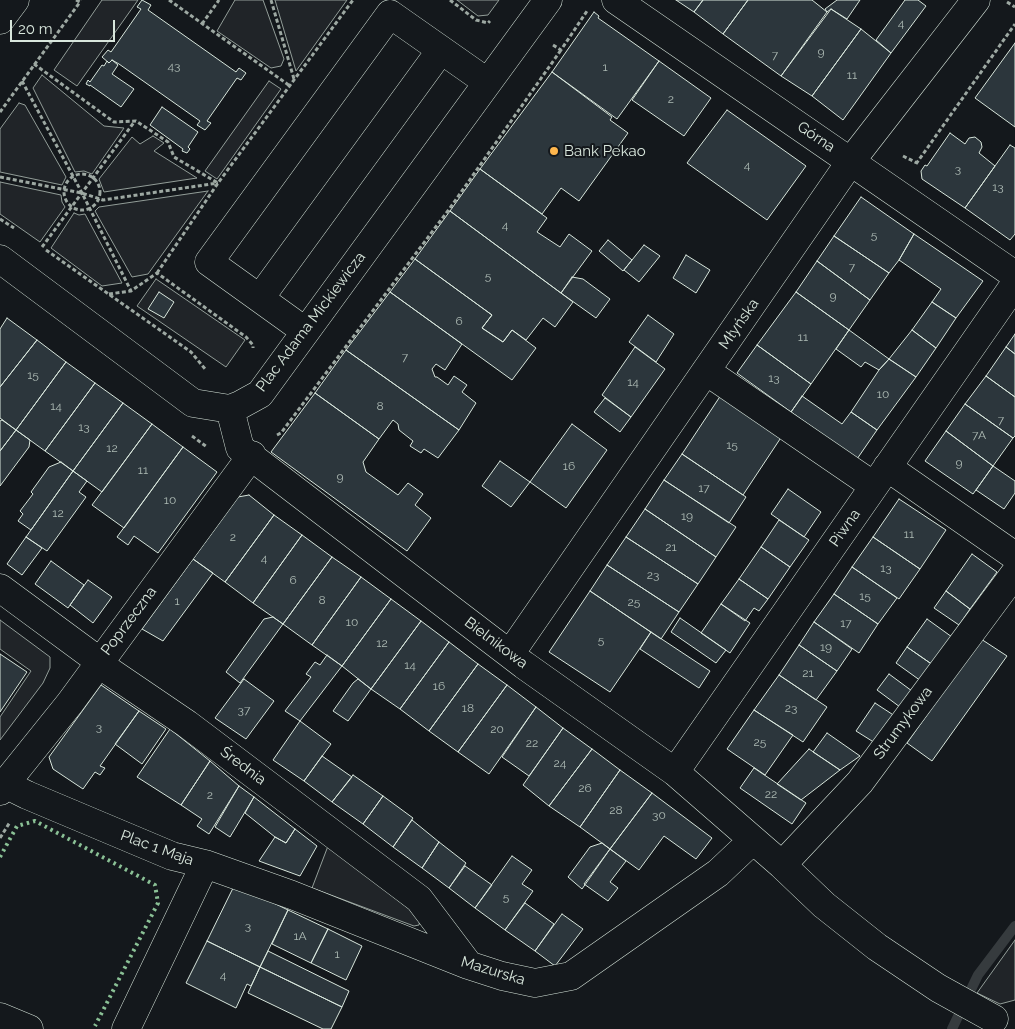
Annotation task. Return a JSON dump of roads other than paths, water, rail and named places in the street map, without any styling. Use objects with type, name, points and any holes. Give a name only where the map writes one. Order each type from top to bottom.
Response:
[{"type":"street","points":[[0,20],[15,0]]},
{"type":"street","name":"Plac Adama Mickiewicza","points":[[230,409],[260,394],[548,0]]},
{"type":"street","name":"Górna","points":[[616,0],[1015,275]]},
{"type":"street","name":"Młyńska","points":[[510,654],[851,161],[976,0]]},
{"type":"street","points":[[305,331],[209,262],[390,14],[487,82]]},
{"type":"street","points":[[260,298],[441,50]]},
{"type":"street","points":[[0,259],[192,404],[230,409]]},
{"type":"street","name":"Piwna","points":[[674,772],[1015,284]]},
{"type":"street","points":[[706,372],[1015,556]]},
{"type":"street","name":"Bielnikowa","points":[[230,409],[240,448],[252,455],[510,654],[674,772],[782,865],[824,905],[877,947],[938,988],[994,1019]]},
{"type":"street","name":"Poprzeczna","points":[[2,788],[70,703],[252,455]]},
{"type":"street","name":"Strumykowa","points":[[782,865],[860,782],[1015,573]]},
{"type":"street","name":"Średnia","points":[[0,588],[99,661],[109,671],[187,724],[418,899],[468,965]]},
{"type":"street","name":"Plac 1 Maja","points":[[2,788],[27,795],[172,856],[205,864],[126,1029]]},
{"type":"street","name":"Mazurska","points":[[205,864],[292,895],[468,965],[502,976],[535,983],[571,976],[718,873],[753,840]]},
{"type":"street","points":[[0,1017],[29,1029]]},
{"type":"waterway","points":[[952,1029],[978,975],[1015,926]]},
{"type":"place","name":"Bank Pekao","points":[[554,151]]}]
